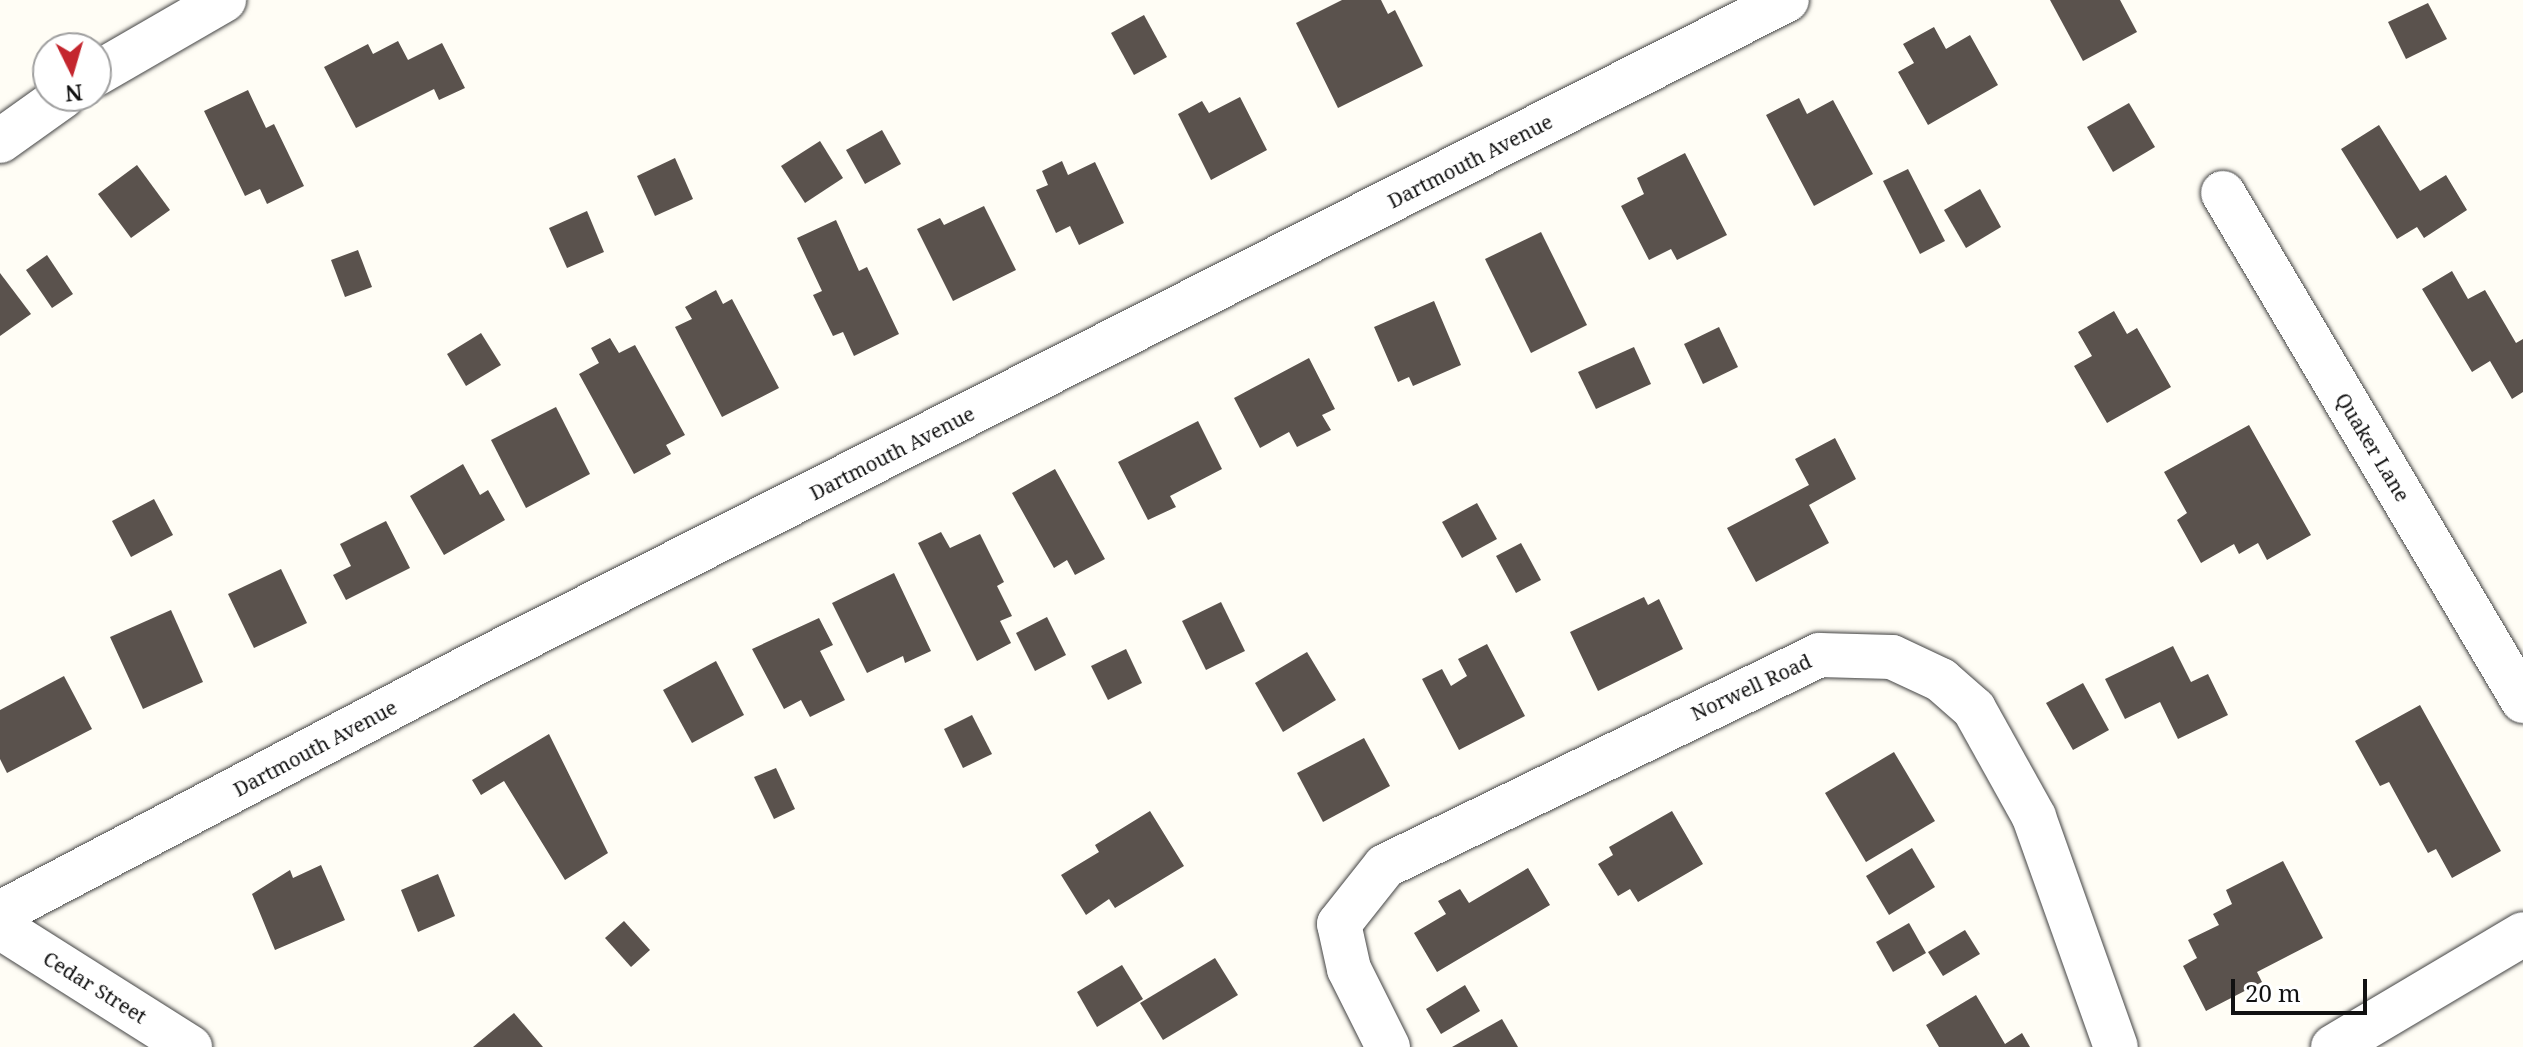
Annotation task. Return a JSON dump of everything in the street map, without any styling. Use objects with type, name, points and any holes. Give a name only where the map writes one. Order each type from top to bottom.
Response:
[{"type":"street","points":[[112,65],[224,0]]},
{"type":"street","name":"Dartmouth Avenue","points":[[0,913],[476,663],[1787,0]]},
{"type":"street","points":[[0,141],[41,112]]},
{"type":"street","name":"Quaker Lane","points":[[2223,193],[2523,701]]},
{"type":"street","name":"Norwell Road","points":[[1388,1047],[1349,969],[1339,924],[1385,866],[1820,655],[1892,657],[1941,680],[1974,709],[2034,817],[2116,1047]]},
{"type":"street","name":"Cedar Street","points":[[0,927],[190,1047]]},
{"type":"street","points":[[2333,1047],[2523,934]]},
{"type":"building","points":[[1342,0],[1381,0],[1388,14],[1395,10],[1423,66],[1338,108],[1296,23]]},
{"type":"building","points":[[2050,0],[2120,0],[2137,32],[2083,61]]},
{"type":"building","points":[[2428,3],[2447,39],[2406,59],[2388,22]]},
{"type":"building","points":[[1144,15],[1167,57],[1134,75],[1111,33]]},
{"type":"building","points":[[1934,27],[1946,49],[1970,35],[1998,85],[1928,125],[1898,72],[1914,63],[1903,44]]},
{"type":"building","points":[[398,41],[408,60],[442,43],[465,88],[439,100],[434,89],[356,128],[324,67],[368,44],[373,54]]},
{"type":"building","points":[[248,90],[266,128],[274,124],[304,186],[267,204],[260,189],[245,196],[204,111]]},
{"type":"building","points":[[1240,97],[1267,150],[1211,180],[1178,114],[1202,101],[1209,113]]},
{"type":"building","points":[[1799,98],[1807,114],[1833,100],[1873,174],[1814,206],[1766,115]]},
{"type":"building","points":[[2129,103],[2155,147],[2113,172],[2087,127]]},
{"type":"building","points":[[2379,125],[2420,191],[2446,175],[2467,210],[2424,238],[2417,227],[2397,239],[2341,149]]},
{"type":"building","points":[[882,130],[901,164],[865,184],[846,150]]},
{"type":"building","points":[[820,141],[843,178],[805,203],[781,166]]},
{"type":"building","points":[[1685,153],[1727,235],[1677,260],[1671,249],[1649,260],[1621,206],[1644,194],[1637,178]]},
{"type":"building","points":[[675,158],[693,199],[655,216],[637,176]]},
{"type":"building","points":[[1062,161],[1068,175],[1095,162],[1124,223],[1079,245],[1070,226],[1056,233],[1036,190],[1048,185],[1042,171]]},
{"type":"building","points":[[137,165],[170,210],[131,238],[98,194]]},
{"type":"building","points":[[1908,169],[1945,241],[1920,254],[1883,181]]},
{"type":"building","points":[[1980,189],[2001,227],[1966,248],[1944,210]]},
{"type":"building","points":[[984,206],[1016,270],[953,301],[917,229],[940,218],[944,225]]},
{"type":"building","points":[[587,211],[604,252],[567,268],[549,228]]},
{"type":"building","points":[[836,220],[859,271],[867,267],[899,334],[854,356],[843,332],[833,336],[813,295],[822,291],[797,238]]},
{"type":"building","points":[[1541,232],[1587,325],[1531,353],[1485,259]]},
{"type":"building","points":[[358,250],[372,287],[345,297],[331,260]]},
{"type":"building","points":[[47,255],[73,294],[52,308],[26,270]]},
{"type":"building","points":[[2452,271],[2468,299],[2485,290],[2516,343],[2523,339],[2523,392],[2512,399],[2490,361],[2472,372],[2422,289]]},
{"type":"building","points":[[0,273],[31,314],[0,336]]},
{"type":"building","points":[[716,290],[723,304],[732,299],[779,388],[722,417],[675,327],[692,319],[685,307]]},
{"type":"building","points":[[1434,301],[1461,365],[1413,386],[1409,377],[1398,382],[1374,327]]},
{"type":"building","points":[[2114,311],[2127,334],[2137,328],[2171,387],[2107,423],[2074,366],[2092,356],[2078,332]]},
{"type":"building","points":[[1719,327],[1738,367],[1703,384],[1684,344]]},
{"type":"building","points":[[481,333],[501,365],[466,386],[447,354]]},
{"type":"building","points":[[610,338],[619,353],[635,345],[685,435],[666,445],[671,454],[634,474],[579,374],[599,363],[591,348]]},
{"type":"building","points":[[1634,347],[1651,384],[1596,409],[1578,372]]},
{"type":"building","points":[[1309,358],[1335,409],[1322,415],[1331,430],[1297,447],[1289,432],[1260,448],[1234,398]]},
{"type":"building","points":[[556,407],[590,474],[526,508],[491,440]]},
{"type":"building","points":[[1198,421],[1222,469],[1170,496],[1176,507],[1148,520],[1118,462]]},
{"type":"building","points":[[2249,425],[2311,535],[2267,560],[2258,543],[2239,554],[2234,544],[2201,563],[2177,520],[2187,513],[2164,472]]},
{"type":"building","points":[[1835,438],[1856,479],[1809,505],[1829,543],[1756,582],[1727,528],[1809,485],[1795,459]]},
{"type":"building","points":[[463,464],[480,495],[488,490],[505,520],[444,555],[410,496]]},
{"type":"building","points":[[1055,469],[1105,559],[1075,575],[1067,560],[1054,568],[1012,493]]},
{"type":"building","points":[[154,499],[173,535],[131,557],[112,521]]},
{"type":"building","points":[[1477,503],[1497,539],[1462,558],[1442,522]]},
{"type":"building","points":[[386,521],[410,568],[346,600],[333,575],[351,566],[340,544]]},
{"type":"building","points":[[941,532],[950,548],[980,534],[1004,582],[997,586],[1012,616],[1000,621],[1011,643],[977,661],[918,543]]},
{"type":"building","points":[[1521,543],[1541,580],[1516,593],[1496,556]]},
{"type":"building","points":[[281,569],[307,623],[254,648],[228,594]]},
{"type":"building","points":[[894,573],[931,651],[905,663],[903,656],[867,673],[832,603]]},
{"type":"building","points":[[1644,597],[1648,605],[1659,599],[1683,649],[1598,691],[1570,632]]},
{"type":"building","points":[[1221,602],[1245,651],[1206,670],[1182,621]]},
{"type":"building","points":[[171,610],[203,682],[143,709],[110,637]]},
{"type":"building","points":[[1047,617],[1066,655],[1035,671],[1016,633]]},
{"type":"building","points":[[819,618],[833,645],[820,651],[845,700],[810,717],[801,700],[784,709],[752,649]]},
{"type":"building","points":[[1487,644],[1525,716],[1459,750],[1422,679],[1442,669],[1451,686],[1467,676],[1458,659]]},
{"type":"building","points":[[2173,646],[2191,682],[2208,674],[2228,715],[2178,739],[2160,702],[2125,719],[2105,679]]},
{"type":"building","points":[[1126,649],[1142,683],[1108,700],[1091,666]]},
{"type":"building","points":[[1307,652],[1336,700],[1283,732],[1255,683]]},
{"type":"building","points":[[716,661],[744,715],[692,743],[663,690]]},
{"type":"building","points":[[64,676],[92,729],[7,773],[0,759],[0,710]]},
{"type":"building","points":[[2083,683],[2109,730],[2073,750],[2046,703]]},
{"type":"building","points":[[2420,705],[2501,851],[2452,878],[2436,849],[2428,853],[2389,782],[2380,786],[2355,741]]},
{"type":"building","points":[[972,715],[992,754],[963,768],[944,729]]},
{"type":"building","points":[[549,734],[608,853],[565,880],[504,781],[481,795],[472,780]]},
{"type":"building","points":[[1364,738],[1390,786],[1323,822],[1297,773]]},
{"type":"building","points":[[1894,752],[1935,821],[1866,862],[1825,793]]},
{"type":"building","points":[[776,768],[795,809],[774,819],[754,777]]},
{"type":"building","points":[[1150,811],[1184,866],[1115,908],[1109,899],[1086,915],[1061,875],[1099,852],[1095,845]]},
{"type":"building","points":[[1672,811],[1703,864],[1638,902],[1630,889],[1618,896],[1598,864],[1613,855],[1609,847]]},
{"type":"building","points":[[1912,848],[1935,887],[1889,915],[1866,876]]},
{"type":"building","points":[[2283,861],[2323,938],[2257,972],[2262,982],[2206,1011],[2183,966],[2197,958],[2188,940],[2219,925],[2213,914],[2232,904],[2226,890]]},
{"type":"building","points":[[321,865],[345,920],[275,950],[252,894],[290,870],[293,878]]},
{"type":"building","points":[[1528,868],[1550,905],[1437,972],[1414,933],[1446,914],[1438,901],[1460,889],[1469,903]]},
{"type":"building","points":[[438,874],[455,916],[418,932],[401,890]]},
{"type":"building","points":[[624,921],[650,950],[631,967],[605,938]]},
{"type":"building","points":[[1909,923],[1926,953],[1893,972],[1876,942]]},
{"type":"building","points":[[1965,930],[1980,954],[1943,976],[1928,952]]},
{"type":"building","points":[[1215,958],[1238,995],[1163,1040],[1140,1003]]},
{"type":"building","points":[[1122,965],[1143,999],[1097,1027],[1077,992]]},
{"type":"building","points":[[1465,985],[1480,1011],[1441,1034],[1426,1009]]},
{"type":"building","points":[[1976,995],[2005,1044],[2022,1033],[2030,1047],[1939,1047],[1926,1025]]},
{"type":"building","points":[[514,1013],[543,1047],[473,1047]]},
{"type":"building","points":[[1502,1019],[1518,1047],[1452,1047]]}]
